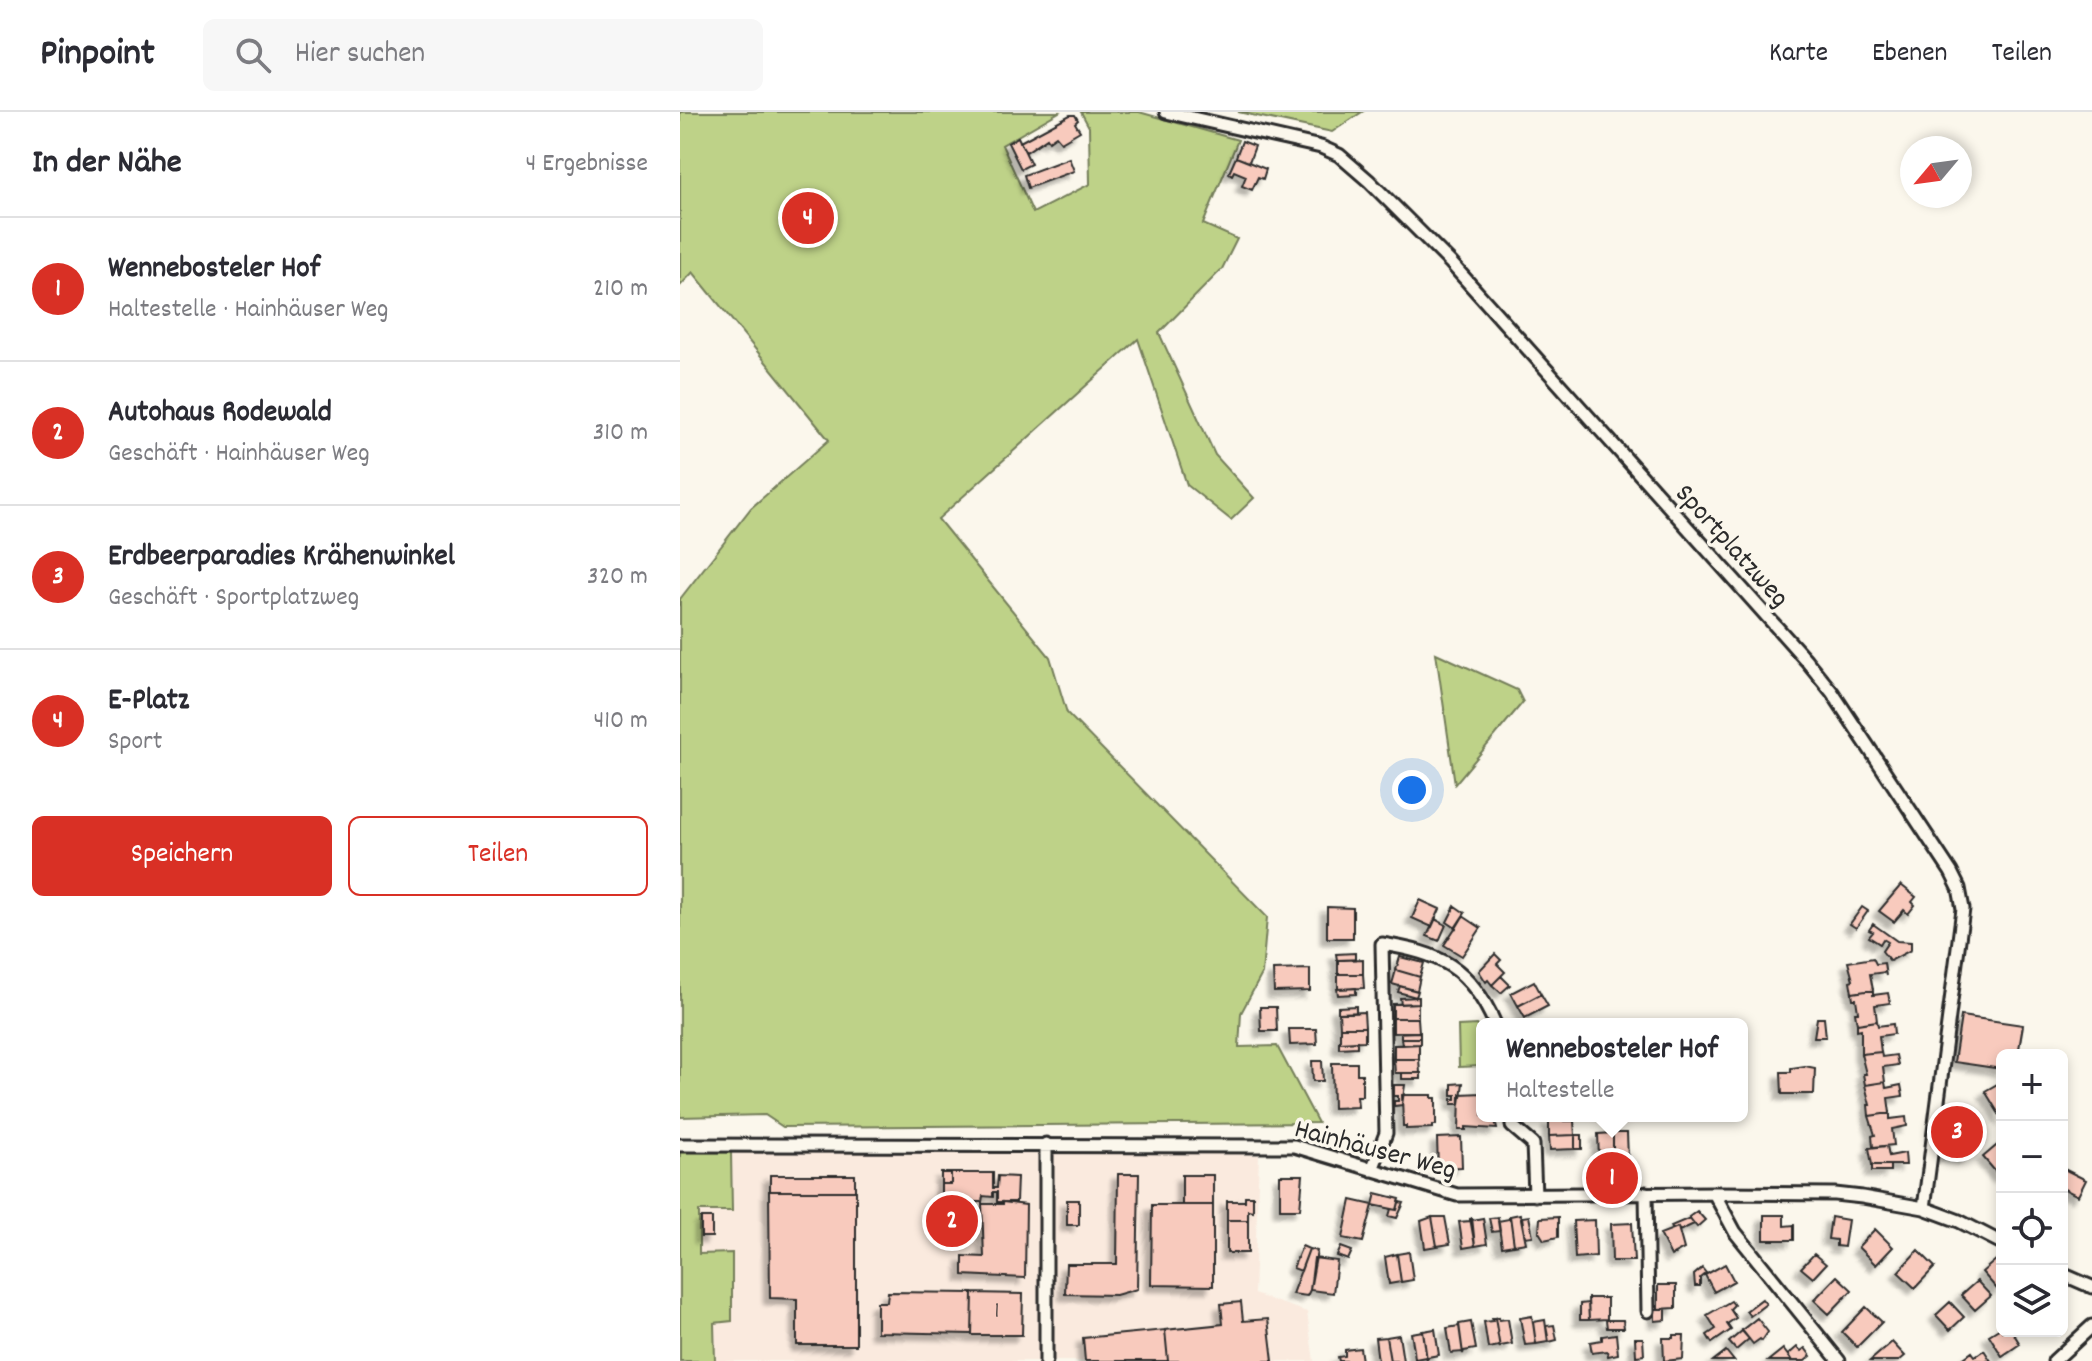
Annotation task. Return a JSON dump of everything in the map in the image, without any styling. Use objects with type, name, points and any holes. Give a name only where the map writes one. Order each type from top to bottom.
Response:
[{"type":"street","name":"Sportplatzweg","points":[[1166,112],[1321,147],[1339,155],[1369,181],[1451,263],[1832,692],[1951,872],[1959,888],[1963,909],[1924,1208]]},
{"type":"street","points":[[1372,1170],[1386,1133],[1382,944],[1423,951],[1454,966],[1468,980],[1491,1018]]},
{"type":"street","points":[[1512,1122],[1512,1126],[1533,1144],[1535,1195]]},
{"type":"street","points":[[1046,1144],[1046,1361]]},
{"type":"street","name":"Hainhäuser Weg","points":[[680,1145],[1294,1146],[1457,1195],[1835,1194],[1924,1208],[1996,1240]]},
{"type":"street","points":[[1646,1193],[1648,1311]]},
{"type":"street","points":[[1714,1193],[1735,1232],[1839,1361]]},
{"type":"street","points":[[2068,1277],[2092,1287]]},
{"type":"street","points":[[2054,1361],[2092,1326]]},
{"type":"shaded area","points":[[1049,1144],[1259,1155],[1254,1294],[1307,1312],[1314,1361],[715,1361],[714,1322],[732,1321],[732,1254],[699,1254],[699,1211],[732,1211],[731,1152]]},
{"type":"green space","points":[[680,112],[1059,112],[1002,145],[1033,213],[1090,184],[1089,127],[1081,112],[1139,112],[1238,140],[1203,224],[1237,239],[1222,269],[1159,333],[1215,455],[1254,498],[1231,520],[1187,485],[1138,339],[938,519],[1050,657],[1067,713],[1267,917],[1262,974],[1241,1013],[1239,1047],[1277,1046],[1318,1123],[783,1127],[765,1115],[680,1117],[680,599],[751,508],[829,440],[693,272],[680,286]]},
{"type":"green space","points":[[1238,112],[1362,112],[1332,132]]},
{"type":"green space","points":[[1436,653],[1517,690],[1523,702],[1455,784]]},
{"type":"green space","points":[[1476,1025],[1476,1066],[1459,1067],[1458,1026]]},
{"type":"green space","points":[[680,1152],[731,1152],[732,1211],[699,1211],[699,1254],[732,1253],[732,1321],[714,1323],[715,1361],[680,1361]]},
{"type":"building","points":[[1075,115],[1080,131],[1061,142],[1056,136],[1049,141],[1047,138],[1026,152],[1020,142]]},
{"type":"building","points":[[1018,137],[1031,164],[1021,169],[1008,143]]},
{"type":"building","points":[[1242,141],[1255,146],[1249,162],[1236,157]]},
{"type":"building","points":[[1236,157],[1266,169],[1263,179],[1258,177],[1252,190],[1242,186],[1246,176],[1234,171],[1232,175],[1229,173]]},
{"type":"building","points":[[1069,158],[1074,171],[1028,188],[1024,175]]},
{"type":"building","points":[[1901,885],[1916,897],[1912,902],[1915,905],[1908,914],[1904,910],[1894,922],[1879,911]]},
{"type":"building","points":[[1420,900],[1440,909],[1432,927],[1412,918]]},
{"type":"building","points":[[1455,906],[1465,913],[1456,928],[1447,922]]},
{"type":"building","points":[[1327,907],[1353,908],[1353,938],[1327,938]]},
{"type":"building","points":[[1862,907],[1868,911],[1856,928],[1850,924]]},
{"type":"building","points":[[1463,916],[1481,928],[1462,956],[1444,945]]},
{"type":"building","points":[[1435,919],[1446,925],[1439,941],[1427,936]]},
{"type":"building","points":[[1873,924],[1897,941],[1911,942],[1911,950],[1890,961],[1882,951],[1888,942],[1883,939],[1880,944],[1869,937]]},
{"type":"building","points":[[1355,953],[1355,960],[1337,960],[1336,954]]},
{"type":"building","points":[[1495,954],[1501,960],[1497,964],[1505,972],[1492,985],[1479,971]]},
{"type":"building","points":[[1400,957],[1424,963],[1420,977],[1396,970]]},
{"type":"building","points":[[1873,958],[1876,964],[1884,963],[1886,976],[1885,972],[1870,974],[1873,990],[1852,993],[1850,981],[1853,980],[1848,962]]},
{"type":"building","points":[[1363,959],[1363,974],[1338,974],[1338,960]]},
{"type":"building","points":[[1310,969],[1310,991],[1274,992],[1273,970]]},
{"type":"building","points":[[1396,970],[1420,977],[1417,991],[1392,984]]},
{"type":"building","points":[[1338,974],[1363,974],[1364,988],[1338,989]]},
{"type":"building","points":[[1501,976],[1510,985],[1501,993],[1492,985]]},
{"type":"building","points":[[1534,981],[1541,994],[1518,1006],[1511,993]]},
{"type":"building","points":[[1400,986],[1418,991],[1416,997],[1398,992]]},
{"type":"building","points":[[1356,988],[1356,994],[1338,995],[1337,989]]},
{"type":"building","points":[[1873,990],[1873,995],[1888,993],[1890,1003],[1875,1005],[1877,1021],[1857,1024],[1856,999],[1853,999],[1852,993]]},
{"type":"building","points":[[1541,994],[1548,1006],[1525,1018],[1518,1006]]},
{"type":"building","points":[[1419,997],[1419,1003],[1401,1004],[1400,998]]},
{"type":"building","points":[[1418,1003],[1418,1018],[1393,1018],[1393,1004]]},
{"type":"building","points":[[1356,1006],[1356,1013],[1338,1013],[1338,1007]]},
{"type":"building","points":[[1260,1007],[1276,1007],[1277,1031],[1261,1031]]},
{"type":"building","points":[[1364,1012],[1365,1027],[1340,1027],[1339,1013]]},
{"type":"building","points":[[1961,1016],[2023,1025],[2019,1049],[1996,1049],[1996,1068],[1954,1062]]},
{"type":"building","points":[[1393,1018],[1418,1018],[1419,1032],[1393,1033]]},
{"type":"building","points":[[1817,1018],[1824,1018],[1826,1037],[1814,1037]]},
{"type":"building","points":[[1877,1021],[1878,1026],[1893,1024],[1894,1034],[1879,1036],[1881,1052],[1861,1054],[1861,1029],[1857,1030],[1857,1024]]},
{"type":"building","points":[[1340,1027],[1365,1027],[1365,1041],[1340,1042]]},
{"type":"building","points":[[1289,1029],[1316,1029],[1317,1044],[1290,1045]]},
{"type":"building","points":[[1401,1032],[1420,1032],[1420,1038],[1401,1038]]},
{"type":"building","points":[[1401,1038],[1420,1038],[1420,1044],[1402,1045]]},
{"type":"building","points":[[1357,1041],[1357,1047],[1339,1048],[1339,1042]]},
{"type":"building","points":[[1419,1044],[1419,1059],[1394,1059],[1394,1045]]},
{"type":"building","points":[[1881,1052],[1882,1057],[1896,1055],[1898,1065],[1883,1067],[1885,1082],[1865,1085],[1861,1054]]},
{"type":"building","points":[[1394,1059],[1419,1059],[1420,1073],[1395,1073]]},
{"type":"building","points":[[1312,1061],[1322,1061],[1323,1081],[1313,1081]]},
{"type":"building","points":[[1332,1063],[1357,1063],[1357,1074],[1362,1074],[1362,1096],[1357,1096],[1358,1107],[1333,1108]]},
{"type":"building","points":[[1791,1068],[1815,1068],[1814,1094],[1782,1094],[1781,1072],[1791,1072]]},
{"type":"building","points":[[1402,1073],[1421,1073],[1421,1079],[1402,1079]]},
{"type":"building","points":[[1885,1082],[1886,1088],[1901,1085],[1903,1096],[1888,1098],[1890,1113],[1869,1116],[1865,1085]]},
{"type":"building","points":[[1463,1083],[1460,1104],[1452,1104],[1456,1095],[1452,1095],[1452,1084]]},
{"type":"building","points":[[1394,1085],[1405,1085],[1402,1105],[1394,1106],[1398,1096],[1394,1096]]},
{"type":"building","points":[[1996,1085],[1996,1109],[1985,1091]]},
{"type":"building","points":[[1476,1093],[1476,1122],[1495,1122],[1497,1129],[1466,1127],[1466,1130],[1459,1130],[1460,1094]]},
{"type":"building","points":[[1402,1095],[1432,1095],[1436,1098],[1436,1125],[1433,1128],[1406,1129],[1403,1126]]},
{"type":"building","points":[[1947,1106],[1974,1110],[1967,1158],[1941,1155]]},
{"type":"building","points":[[1890,1113],[1890,1119],[1906,1117],[1907,1126],[1892,1129],[1894,1145],[1873,1147],[1872,1136],[1875,1135],[1869,1116]]},
{"type":"building","points":[[1549,1122],[1574,1122],[1575,1135],[1549,1136]]},
{"type":"building","points":[[1613,1133],[1627,1133],[1628,1158],[1613,1159]]},
{"type":"building","points":[[1613,1133],[1613,1159],[1599,1159],[1598,1134]]},
{"type":"building","points":[[1575,1135],[1575,1149],[1550,1150],[1549,1136]]},
{"type":"building","points":[[1575,1135],[1582,1135],[1582,1149],[1575,1149]]},
{"type":"building","points":[[1461,1137],[1462,1167],[1438,1168],[1437,1138]]},
{"type":"building","points":[[1887,1146],[1889,1156],[1905,1153],[1906,1165],[1872,1165],[1869,1148]]},
{"type":"building","points":[[1996,1146],[1996,1172],[1983,1157]]},
{"type":"building","points":[[1872,1165],[1890,1165],[1890,1171],[1872,1171]]},
{"type":"building","points":[[2068,1171],[2086,1180],[2078,1196],[2068,1191]]},
{"type":"building","points":[[941,1173],[951,1173],[951,1184],[941,1184]]},
{"type":"building","points":[[951,1173],[993,1173],[993,1188],[997,1188],[998,1176],[1017,1177],[1016,1202],[997,1202],[997,1192],[993,1192],[993,1197],[983,1196],[982,1202],[941,1202],[941,1184],[951,1184]]},
{"type":"building","points":[[1118,1174],[1139,1174],[1137,1289],[1116,1295],[1065,1294],[1066,1264],[1117,1264]]},
{"type":"building","points":[[770,1175],[855,1175],[855,1191],[770,1191]]},
{"type":"building","points":[[1182,1175],[1213,1175],[1213,1205],[1182,1205]]},
{"type":"building","points":[[1280,1175],[1303,1175],[1300,1209],[1280,1209]]},
{"type":"building","points":[[769,1191],[856,1191],[856,1345],[797,1345],[797,1299],[770,1298]]},
{"type":"building","points":[[1376,1193],[1400,1199],[1397,1210],[1373,1205]]},
{"type":"building","points":[[1245,1196],[1253,1196],[1253,1211],[1248,1210],[1248,1220],[1227,1220],[1227,1201],[1245,1201]]},
{"type":"building","points":[[1067,1200],[1079,1200],[1079,1225],[1067,1225]]},
{"type":"building","points":[[1351,1200],[1373,1205],[1363,1242],[1343,1238]]},
{"type":"building","points":[[1003,1202],[1026,1205],[1025,1278],[963,1275],[963,1256],[984,1257],[982,1204]]},
{"type":"building","points":[[1399,1202],[1404,1203],[1397,1218],[1389,1216],[1391,1209],[1397,1210]]},
{"type":"building","points":[[1152,1205],[1213,1205],[1213,1286],[1151,1285]]},
{"type":"building","points":[[1697,1211],[1705,1220],[1697,1227],[1689,1217]]},
{"type":"building","points":[[1520,1214],[1526,1243],[1514,1245],[1510,1216]]},
{"type":"building","points":[[1764,1215],[1784,1215],[1784,1226],[1794,1225],[1794,1240],[1764,1240]]},
{"type":"building","points":[[1509,1216],[1514,1245],[1502,1247],[1498,1221],[1509,1219]]},
{"type":"building","points":[[1529,1216],[1533,1236],[1525,1237],[1522,1217]]},
{"type":"building","points":[[1432,1217],[1445,1217],[1450,1244],[1437,1246]]},
{"type":"building","points":[[1432,1217],[1437,1246],[1425,1248],[1421,1221]]},
{"type":"building","points":[[1498,1217],[1500,1231],[1492,1232],[1489,1218]]},
{"type":"building","points":[[1558,1217],[1558,1237],[1544,1240],[1539,1232],[1540,1218]]},
{"type":"building","points":[[1831,1217],[1848,1220],[1844,1247],[1836,1246],[1836,1240],[1828,1239]]},
{"type":"building","points":[[701,1218],[712,1218],[712,1237],[701,1237]]},
{"type":"building","points":[[1470,1218],[1475,1246],[1463,1248],[1459,1222],[1470,1221]]},
{"type":"building","points":[[1483,1218],[1487,1244],[1475,1246],[1472,1220]]},
{"type":"building","points":[[1690,1218],[1694,1224],[1679,1231],[1678,1227],[1672,1229],[1671,1226]]},
{"type":"building","points":[[1227,1220],[1248,1220],[1248,1253],[1227,1253]]},
{"type":"building","points":[[1595,1220],[1596,1256],[1575,1258],[1573,1221]]},
{"type":"building","points":[[1632,1223],[1634,1261],[1612,1261],[1611,1224]]},
{"type":"building","points":[[1678,1227],[1684,1249],[1671,1256],[1660,1234]]},
{"type":"building","points":[[1875,1229],[1893,1247],[1876,1265],[1858,1247]]},
{"type":"building","points":[[1302,1246],[1309,1249],[1301,1271],[1293,1268]]},
{"type":"building","points":[[1341,1247],[1352,1251],[1348,1260],[1337,1256]]},
{"type":"building","points":[[1309,1249],[1317,1251],[1310,1290],[1307,1296],[1292,1294]]},
{"type":"building","points":[[1918,1250],[1935,1267],[1915,1288],[1898,1272]]},
{"type":"building","points":[[1409,1252],[1413,1280],[1401,1282],[1397,1254]]},
{"type":"building","points":[[1397,1254],[1401,1282],[1389,1284],[1385,1257]]},
{"type":"building","points":[[1814,1254],[1826,1264],[1813,1278],[1801,1268]]},
{"type":"building","points":[[1314,1258],[1337,1261],[1333,1293],[1310,1290]]},
{"type":"building","points":[[1996,1260],[1996,1288],[1982,1272]]},
{"type":"building","points":[[1725,1264],[1734,1281],[1714,1292],[1705,1275]]},
{"type":"building","points":[[1702,1268],[1706,1273],[1700,1278],[1700,1286],[1695,1286],[1694,1275]]},
{"type":"building","points":[[1837,1276],[1852,1290],[1829,1314],[1814,1300]]},
{"type":"building","points":[[1977,1281],[1991,1296],[1975,1310],[1961,1295]]},
{"type":"building","points":[[1658,1285],[1676,1285],[1676,1308],[1658,1309]]},
{"type":"building","points":[[888,1292],[973,1293],[972,1334],[877,1332],[877,1302],[887,1302]]},
{"type":"building","points":[[973,1293],[1023,1294],[1022,1335],[972,1335]]},
{"type":"building","points":[[1588,1298],[1607,1298],[1607,1319],[1589,1320]]},
{"type":"building","points":[[1762,1299],[1766,1304],[1750,1316],[1746,1311]]},
{"type":"building","points":[[1731,1301],[1734,1305],[1730,1309],[1736,1318],[1727,1324],[1731,1330],[1712,1343],[1707,1335],[1716,1329],[1707,1315]]},
{"type":"building","points":[[1241,1302],[1243,1321],[1268,1319],[1273,1361],[1168,1361],[1165,1330],[1223,1324],[1221,1304]]},
{"type":"building","points":[[1950,1302],[1964,1317],[1950,1330],[1936,1315]]},
{"type":"building","points":[[1588,1303],[1589,1320],[1580,1320],[1580,1304]]},
{"type":"building","points":[[1866,1307],[1882,1322],[1857,1347],[1842,1332]]},
{"type":"building","points":[[1655,1309],[1666,1309],[1666,1320],[1655,1321]]},
{"type":"building","points":[[1532,1316],[1536,1344],[1525,1345],[1520,1318]]},
{"type":"building","points":[[1499,1317],[1499,1320],[1508,1319],[1512,1344],[1500,1348],[1495,1318]]},
{"type":"building","points":[[1492,1318],[1495,1318],[1500,1348],[1488,1348],[1484,1322],[1493,1321]]},
{"type":"building","points":[[1757,1318],[1768,1332],[1762,1341],[1760,1339],[1753,1344],[1742,1330]]},
{"type":"building","points":[[1545,1320],[1548,1342],[1536,1344],[1533,1322]]},
{"type":"building","points":[[1606,1320],[1623,1320],[1624,1328],[1607,1328]]},
{"type":"building","points":[[1471,1322],[1476,1349],[1464,1351],[1463,1354],[1459,1324]]},
{"type":"building","points":[[1554,1325],[1557,1340],[1549,1342],[1546,1326]]},
{"type":"building","points":[[1459,1326],[1463,1352],[1451,1353],[1447,1328]]},
{"type":"building","points":[[1435,1329],[1439,1355],[1427,1360],[1423,1331]]},
{"type":"building","points":[[1165,1330],[1168,1361],[1085,1361],[1083,1338]]},
{"type":"building","points":[[1423,1331],[1427,1360],[1426,1357],[1415,1359],[1411,1333]]},
{"type":"building","points":[[1742,1331],[1749,1339],[1736,1350],[1729,1342]]},
{"type":"building","points":[[1996,1331],[1996,1337],[2016,1337],[2020,1344],[2002,1356],[1989,1335]]},
{"type":"building","points":[[1616,1334],[1618,1354],[1608,1356],[1607,1351],[1592,1353],[1590,1342]]},
{"type":"building","points":[[1399,1335],[1403,1361],[1390,1361],[1386,1337]]},
{"type":"building","points":[[1674,1335],[1684,1335],[1683,1359],[1664,1361],[1663,1338],[1674,1338]]},
{"type":"building","points":[[1386,1337],[1390,1361],[1378,1361],[1375,1338]]},
{"type":"building","points":[[1635,1338],[1643,1338],[1644,1355],[1636,1356]]},
{"type":"building","points":[[1892,1342],[1905,1356],[1899,1361],[1870,1361]]},
{"type":"building","points":[[1797,1347],[1801,1351],[1805,1348],[1811,1356],[1805,1361],[1792,1361],[1788,1355]]},
{"type":"building","points":[[1360,1348],[1362,1361],[1339,1361],[1338,1357],[1345,1356],[1345,1350]]},
{"type":"building","points":[[1783,1349],[1792,1361],[1768,1361]]},
{"type":"building","points":[[1984,1350],[1991,1361],[1961,1360],[1972,1352],[1975,1356]]},
{"type":"building","points":[[1726,1351],[1734,1361],[1713,1361]]},
{"type":"place","name":"E-Platz","points":[[808,218]]},
{"type":"place","name":"Erdbeerparadies Krähenwinkel","points":[[1957,1132]]},
{"type":"place","name":"Wennebosteler Hof","points":[[1612,1178]]},
{"type":"place","name":"Autohaus Rodewald","points":[[952,1221]]}]
